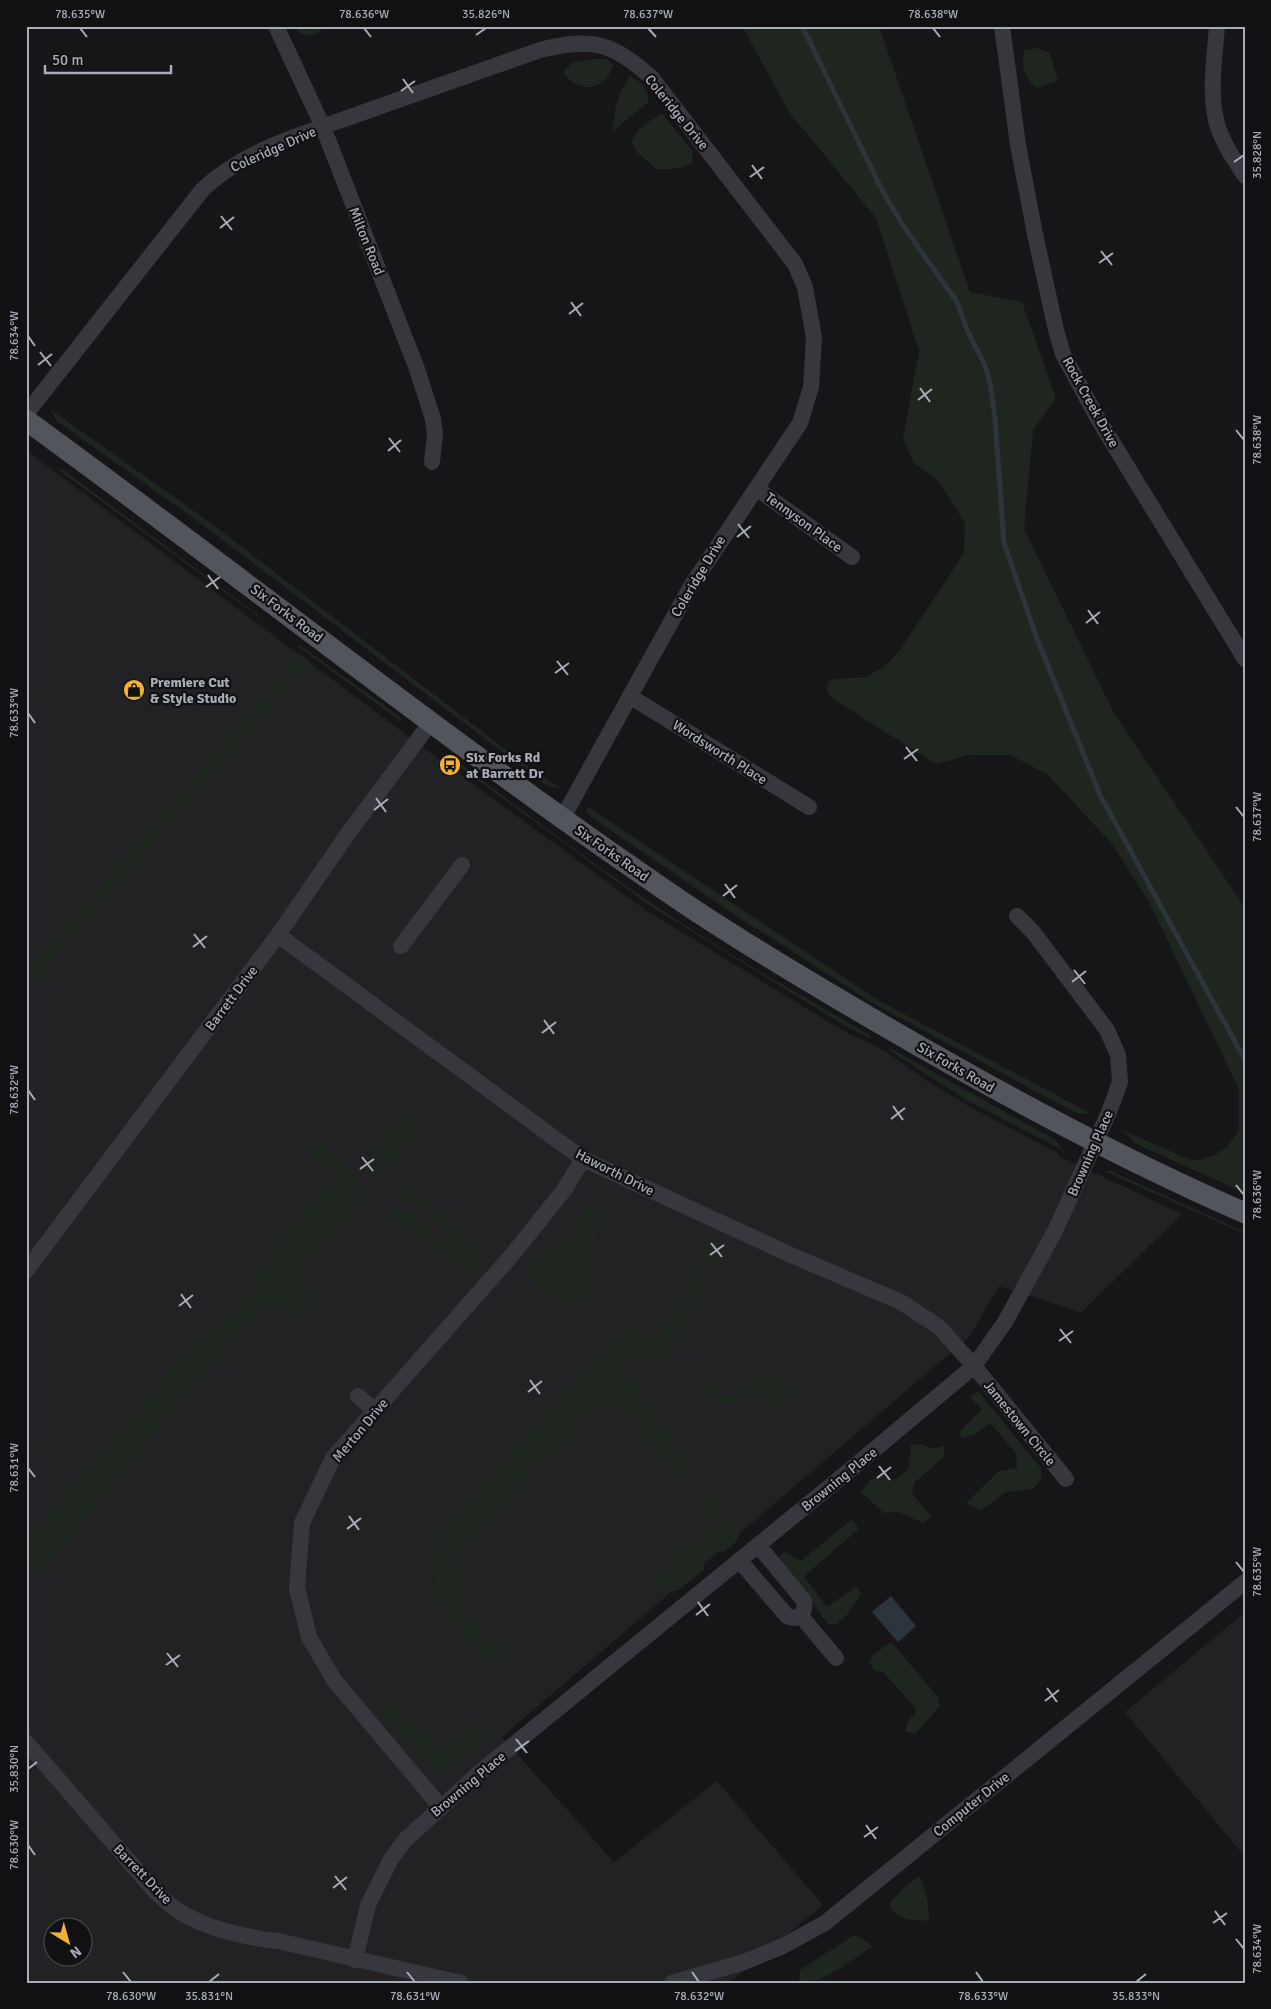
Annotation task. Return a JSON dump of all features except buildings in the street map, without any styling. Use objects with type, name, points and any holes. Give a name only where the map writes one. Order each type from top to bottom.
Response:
[{"type":"main road","name":"Six Forks Road","points":[[26,420],[562,819],[685,904],[797,975],[1000,1092],[1095,1142],[1245,1213]]},
{"type":"street","name":"Milton Road","points":[[276,26],[323,127],[426,394],[435,434],[432,462]]},
{"type":"street","name":"Rock Creek Drive","points":[[1002,26],[1016,133],[1035,234],[1063,354],[1098,419],[1245,659]]},
{"type":"street","points":[[1218,26],[1214,78],[1216,120],[1224,140],[1245,176]]},
{"type":"street","name":"Coleridge Drive","points":[[26,414],[203,189],[220,174],[241,160],[323,127],[540,50],[566,43],[594,43],[631,60],[651,78],[796,264],[804,286],[814,338],[811,387],[800,423],[691,586],[562,819]]},
{"type":"street","name":"Tennyson Place","points":[[756,488],[852,557]]},
{"type":"street","name":"Wordsworth Place","points":[[631,697],[809,808]]},
{"type":"street","name":"Barrett Drive","points":[[26,1271],[278,935],[347,835],[432,722]]},
{"type":"street","points":[[401,946],[462,865]]},
{"type":"street","name":"Browning Place","points":[[355,1960],[368,1905],[391,1859],[406,1839],[440,1806],[974,1366],[1005,1322],[1025,1289],[1054,1231],[1109,1112],[1120,1082],[1118,1054],[1100,1018],[1033,932],[1017,916]]},
{"type":"street","name":"Haworth Drive","points":[[278,935],[583,1159],[791,1255],[901,1302],[939,1327],[974,1366]]},
{"type":"street","name":"Merton Drive","points":[[440,1806],[334,1680],[309,1637],[297,1588],[302,1523],[333,1458],[512,1255],[564,1190],[583,1159]]},
{"type":"street","name":"Jamestown Circle","points":[[974,1366],[1066,1479]]},
{"type":"street","points":[[358,1396],[375,1411]]},
{"type":"street","points":[[739,1560],[787,1616],[795,1618],[801,1616],[804,1611],[804,1601],[758,1545]]},
{"type":"street","name":"Computer Drive","points":[[672,1983],[744,1962],[783,1946],[825,1923],[1245,1582]]},
{"type":"street","points":[[801,1616],[836,1658]]},
{"type":"street","name":"Barrett Drive","points":[[26,1742],[153,1889],[177,1910],[207,1924],[248,1937],[278,1941],[355,1960]]},
{"type":"street","points":[[355,1960],[461,1983]]},
{"type":"shaded area","points":[[294,26],[323,26],[322,30],[310,36],[300,33]]},
{"type":"shaded area","points":[[742,26],[879,26],[970,292],[1022,302],[1056,398],[1033,430],[1024,529],[1113,711],[1245,908],[1245,1193],[1136,1144],[1122,1130],[1193,1161],[1215,1155],[1229,1145],[1239,1130],[1239,1089],[1149,902],[1112,844],[1048,775],[1011,755],[970,755],[936,764],[833,699],[827,692],[828,682],[835,679],[865,677],[884,667],[900,650],[964,553],[965,523],[937,479],[914,463],[903,439],[919,351],[876,218],[789,112]]},
{"type":"shaded area","points":[[1037,48],[1050,53],[1058,81],[1037,88],[1026,76],[1023,62],[1024,50]]},
{"type":"shaded area","points":[[590,59],[607,59],[613,64],[605,80],[598,84],[591,87],[583,87],[569,79],[563,72],[572,63]]},
{"type":"shaded area","points":[[630,76],[644,86],[648,102],[612,132],[615,109]]},
{"type":"shaded area","points":[[662,113],[693,152],[692,164],[673,169],[656,169],[637,152],[631,141],[639,129]]},
{"type":"shaded area","points":[[50,409],[208,521],[530,768],[562,789],[548,786],[526,770],[199,522],[57,421]]},
{"type":"shaded area","points":[[26,450],[440,760],[647,911],[840,1029],[885,1051],[932,1084],[970,1107],[1058,1153],[1059,1156],[1182,1214],[1081,1313],[999,1286],[969,1337],[502,1737],[614,1862],[717,1781],[823,1905],[729,1983],[26,1983]]},
{"type":"shaded area","points":[[56,468],[62,469],[263,620]]},
{"type":"shaded area","points":[[296,645],[301,646],[399,716],[403,723]]},
{"type":"shaded area","points":[[300,654],[310,662],[26,992],[26,971]]},
{"type":"shaded area","points":[[442,754],[456,760],[515,805],[663,911],[738,958],[871,1036],[870,1038],[842,1024],[649,905],[454,763],[442,757]]},
{"type":"shaded area","points":[[587,806],[876,999],[1090,1113],[1081,1114],[1072,1111],[871,1002],[740,918],[592,818],[587,812]]},
{"type":"shaded area","points":[[890,1048],[1054,1139],[1064,1151],[968,1101],[890,1051]]},
{"type":"shaded area","points":[[403,1111],[418,1120],[420,1133],[390,1166],[370,1177],[364,1165]]},
{"type":"shaded area","points":[[317,1139],[359,1179],[364,1190],[351,1216],[307,1261],[300,1273],[304,1284],[313,1296],[310,1311],[296,1317],[278,1307],[265,1304],[193,1386],[67,1543],[26,1582],[26,1541],[172,1368],[206,1334],[243,1305],[250,1283],[276,1252],[277,1240],[284,1227],[292,1228],[311,1202],[336,1182],[333,1171],[315,1159],[307,1143]]},
{"type":"shaded area","points":[[1104,1171],[1111,1171],[1245,1232],[1245,1234]]},
{"type":"shaded area","points":[[403,1182],[480,1248],[484,1255],[478,1269],[461,1280],[457,1268],[391,1216],[397,1207],[406,1209],[418,1216],[441,1244],[450,1237],[426,1210],[396,1195]]},
{"type":"shaded area","points":[[602,1204],[600,1229],[587,1275],[591,1286],[585,1305],[575,1305],[552,1298],[529,1274],[536,1257],[550,1246],[560,1244],[567,1238],[577,1220],[586,1210]]},
{"type":"shaded area","points":[[718,1241],[724,1251],[721,1263],[714,1263],[675,1352],[660,1364],[639,1356],[633,1358],[628,1371],[693,1469],[689,1479],[676,1478],[670,1464],[646,1443],[634,1421],[620,1408],[607,1402],[583,1417],[581,1428],[571,1443],[532,1469],[506,1508],[461,1550],[457,1560],[469,1581],[468,1592],[472,1620],[486,1637],[501,1637],[507,1645],[505,1658],[498,1663],[486,1662],[433,1597],[435,1544],[446,1524],[621,1331],[630,1324],[655,1339],[670,1316],[705,1249]]},
{"type":"shaded area","points":[[696,1374],[710,1378],[724,1396],[732,1395],[760,1375],[777,1375],[794,1390],[787,1405],[776,1409],[761,1396],[749,1393],[732,1405],[713,1398],[703,1391],[699,1387]]},
{"type":"shaded area","points":[[978,1391],[1041,1468],[1041,1480],[1033,1489],[1006,1492],[980,1511],[966,1503],[999,1471],[1017,1468],[1016,1453],[990,1423],[974,1435],[961,1438],[960,1431],[982,1409],[970,1397]]},
{"type":"shaded area","points":[[922,1444],[933,1449],[944,1446],[944,1457],[914,1483],[912,1493],[932,1517],[923,1523],[899,1512],[884,1513],[861,1492],[869,1481],[882,1475],[893,1481],[908,1469],[911,1445]]},
{"type":"shaded area","points":[[700,1490],[713,1490],[722,1518],[736,1519],[744,1526],[735,1543],[724,1552],[715,1551],[704,1559],[704,1570],[677,1591],[658,1591],[654,1584],[655,1575],[668,1566],[669,1558],[680,1546],[688,1547],[715,1523],[698,1503],[694,1495]]},
{"type":"shaded area","points":[[852,1519],[859,1529],[804,1576],[827,1607],[857,1586],[861,1594],[846,1616],[835,1625],[828,1624],[778,1558],[785,1552],[801,1561]]},
{"type":"shaded area","points":[[891,1596],[916,1626],[898,1642],[872,1612]]},
{"type":"shaded area","points":[[1245,1612],[1245,1857],[1125,1712]]},
{"type":"shaded area","points":[[891,1642],[938,1697],[940,1706],[915,1734],[905,1731],[908,1721],[916,1712],[913,1705],[882,1671],[875,1671],[869,1662],[873,1655]]},
{"type":"shaded area","points":[[386,1693],[419,1732],[430,1729],[439,1751],[445,1750],[445,1733],[463,1739],[464,1726],[483,1725],[489,1739],[444,1774],[436,1774],[375,1705]]},
{"type":"shaded area","points":[[920,1876],[927,1898],[929,1920],[918,1921],[900,1917],[895,1914],[889,1904],[905,1887]]},
{"type":"shaded area","points":[[854,1935],[873,1947],[828,1975],[809,1982],[799,1983],[800,1970]]},
{"type":"waterway","points":[[802,26],[882,190],[902,224],[957,302],[968,332],[984,363],[990,382],[995,418],[1004,543],[1036,636],[1100,795],[1245,1060]]},
{"type":"place","name":"Premiere Cut & Style Studio","points":[[134,690]]},
{"type":"place","name":"Six Forks Rd at Barrett Dr","points":[[450,765]]}]
